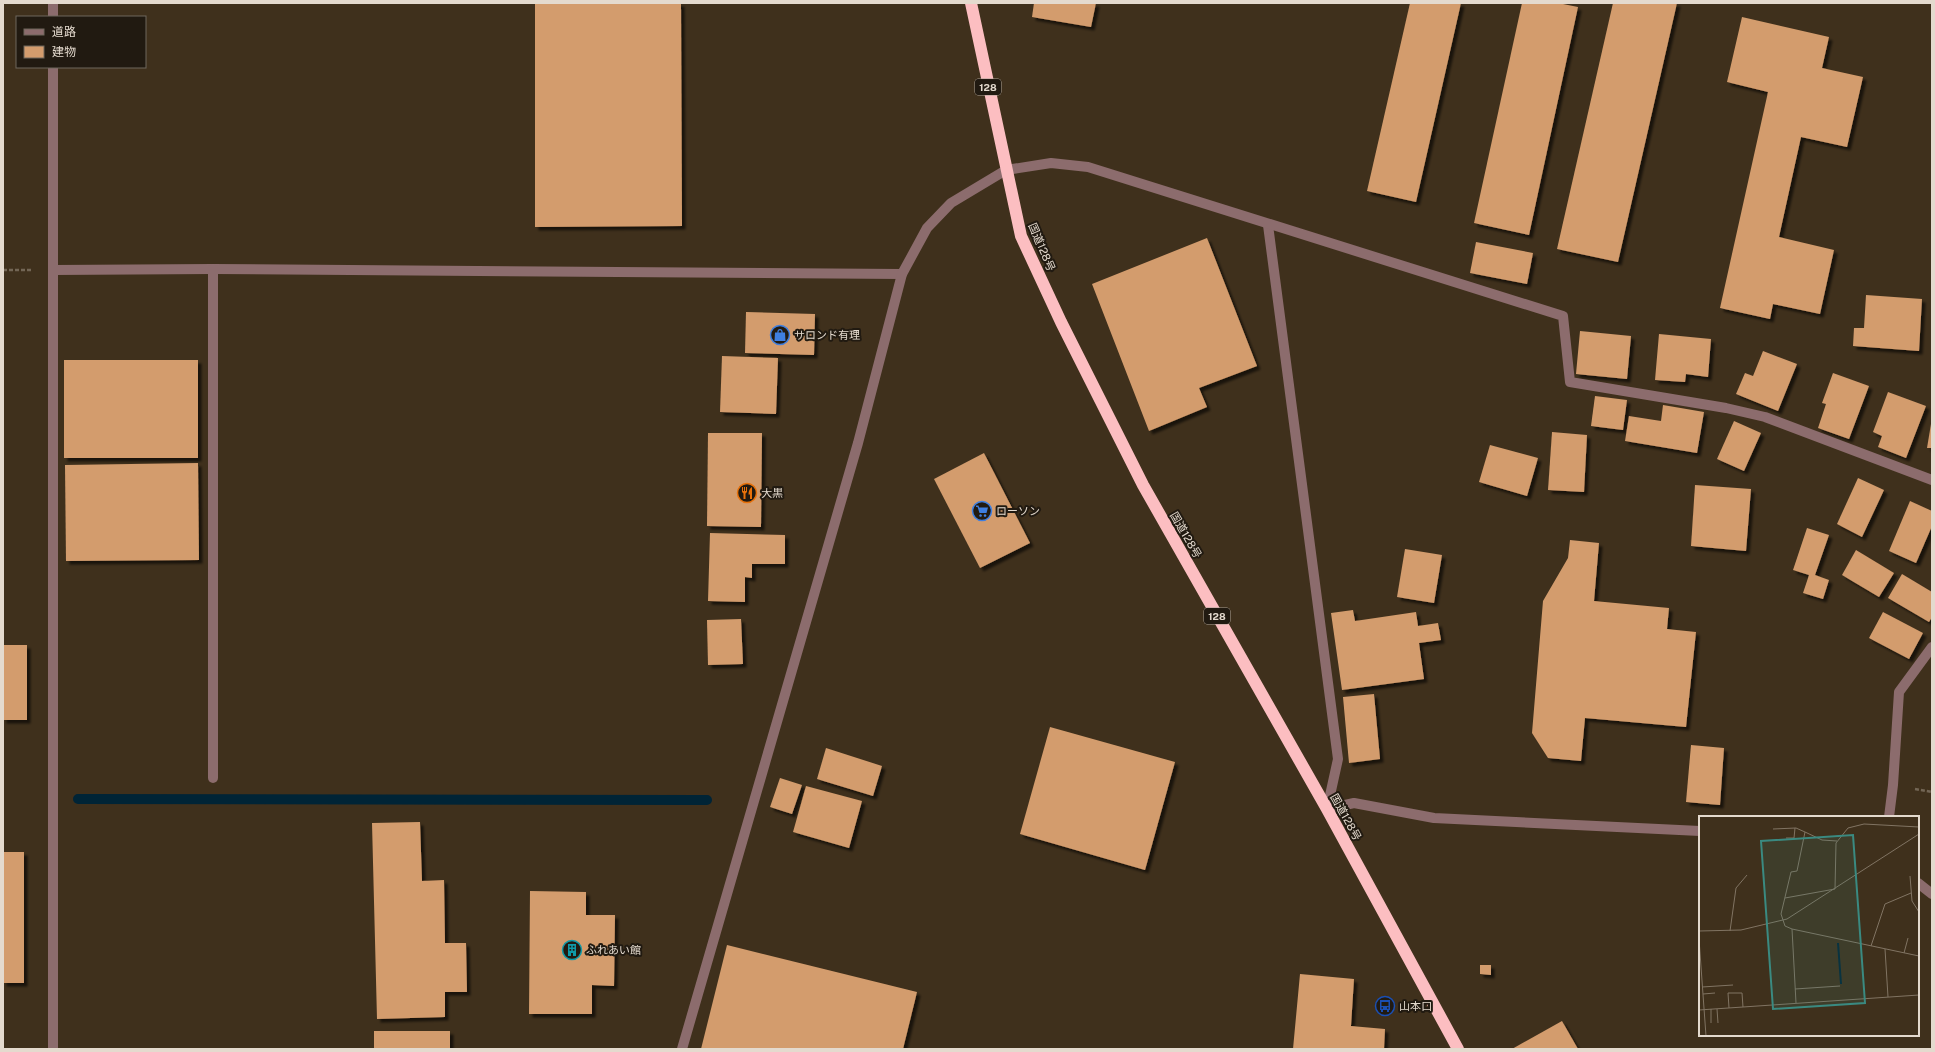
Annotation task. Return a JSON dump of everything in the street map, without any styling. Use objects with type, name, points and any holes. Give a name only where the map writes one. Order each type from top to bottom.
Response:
[{"type":"highway","name":"国道128号","points":[[971,3],[1021,236],[1061,322],[1139,478],[1327,809],[1458,1049]]},
{"type":"street","points":[[53,3],[53,16]]},
{"type":"street","points":[[53,68],[53,1049]]},
{"type":"street","points":[[682,1049],[858,443],[902,274],[927,228],[951,203],[1006,170],[1051,163],[1088,167],[1268,225],[1563,316],[1570,382],[1726,408],[1765,417],[1932,480]]},
{"type":"street","points":[[1268,225],[1338,759],[1327,809],[1354,803],[1434,818],[1699,831]]},
{"type":"street","points":[[53,270],[213,268],[902,274]]},
{"type":"street","points":[[213,268],[213,778]]},
{"type":"street","points":[[1889,816],[1899,692],[1932,647]]},
{"type":"street","points":[[1919,885],[1932,894]]},
{"type":"building","points":[[535,3],[681,3],[682,226],[535,227]]},
{"type":"building","points":[[1034,3],[1096,3],[1091,27],[1032,17]]},
{"type":"building","points":[[1410,3],[1461,3],[1416,202],[1367,191]]},
{"type":"building","points":[[1522,3],[1558,3],[1578,7],[1529,235],[1474,223]]},
{"type":"building","points":[[1613,3],[1677,3],[1618,262],[1557,249]]},
{"type":"building","points":[[1742,17],[1829,37],[1822,68],[1863,77],[1847,147],[1801,137],[1779,237],[1834,250],[1820,314],[1773,304],[1770,319],[1720,308],[1768,92],[1727,82]]},
{"type":"building","points":[[1207,238],[1257,366],[1199,388],[1207,407],[1149,431],[1092,284]]},
{"type":"building","points":[[1476,242],[1533,253],[1527,284],[1470,273]]},
{"type":"building","points":[[1866,295],[1922,299],[1919,351],[1853,346],[1854,328],[1864,328]]},
{"type":"building","points":[[746,312],[815,314],[814,355],[745,353]]},
{"type":"building","points":[[1580,331],[1631,336],[1627,379],[1576,374]]},
{"type":"building","points":[[1659,334],[1711,339],[1708,377],[1686,374],[1685,382],[1655,380]]},
{"type":"building","points":[[1763,351],[1797,364],[1778,411],[1736,394],[1745,373],[1753,376]]},
{"type":"building","points":[[722,356],[778,358],[776,414],[720,412]]},
{"type":"building","points":[[64,360],[198,360],[198,458],[64,458]]},
{"type":"building","points":[[1833,373],[1869,386],[1849,439],[1818,428],[1826,404],[1822,403]]},
{"type":"building","points":[[1888,392],[1926,406],[1906,458],[1878,447],[1882,436],[1873,432]]},
{"type":"building","points":[[1595,396],[1627,400],[1623,430],[1591,426]]},
{"type":"building","points":[[1663,405],[1704,412],[1697,453],[1625,441],[1629,416],[1661,421]]},
{"type":"building","points":[[1734,421],[1761,433],[1744,471],[1717,459]]},
{"type":"building","points":[[1931,424],[1932,448],[1927,448]]},
{"type":"building","points":[[1552,432],[1587,435],[1584,492],[1548,490]]},
{"type":"building","points":[[708,433],[762,433],[761,527],[707,526]]},
{"type":"building","points":[[1490,445],[1538,458],[1527,496],[1479,482]]},
{"type":"building","name":"ローソン","points":[[984,453],[1030,543],[980,568],[934,479]]},
{"type":"building","points":[[198,463],[199,560],[66,561],[65,465]]},
{"type":"building","points":[[1858,478],[1884,490],[1862,537],[1837,524]]},
{"type":"building","points":[[1695,485],[1751,489],[1746,551],[1691,546]]},
{"type":"building","points":[[1910,501],[1932,511],[1932,526],[1916,563],[1889,551]]},
{"type":"building","points":[[1807,528],[1829,535],[1815,575],[1829,580],[1823,599],[1803,593],[1809,575],[1793,570]]},
{"type":"building","points":[[710,533],[785,535],[785,564],[752,564],[752,578],[745,577],[745,602],[708,601]]},
{"type":"building","points":[[1570,540],[1599,543],[1594,601],[1669,608],[1667,629],[1696,632],[1686,727],[1585,718],[1581,761],[1548,758],[1532,733],[1543,601],[1568,558]]},
{"type":"building","points":[[1405,549],[1442,555],[1434,603],[1397,597]]},
{"type":"building","points":[[1856,550],[1894,573],[1879,597],[1842,575]]},
{"type":"building","points":[[1902,574],[1932,592],[1932,617],[1929,622],[1888,598]]},
{"type":"building","points":[[1353,610],[1355,621],[1416,612],[1418,626],[1438,623],[1441,640],[1419,643],[1424,679],[1342,690],[1331,613]]},
{"type":"building","points":[[1883,612],[1923,633],[1909,659],[1869,638]]},
{"type":"building","points":[[741,619],[743,664],[708,665],[707,620]]},
{"type":"building","points":[[3,645],[27,645],[27,720],[3,720]]},
{"type":"building","points":[[1374,694],[1380,759],[1349,763],[1343,697]]},
{"type":"building","points":[[1050,727],[1175,762],[1145,870],[1020,834]]},
{"type":"building","points":[[1691,745],[1724,748],[1720,805],[1686,802]]},
{"type":"building","points":[[826,748],[882,766],[873,796],[817,779]]},
{"type":"building","points":[[780,778],[802,785],[792,814],[770,807]]},
{"type":"building","points":[[806,786],[862,801],[849,848],[793,832]]},
{"type":"building","points":[[420,822],[422,881],[444,880],[445,943],[466,943],[467,992],[445,992],[445,1017],[377,1019],[372,823]]},
{"type":"building","points":[[3,852],[24,852],[24,983],[3,983]]},
{"type":"building","name":"ふれあい館","points":[[530,891],[586,892],[586,915],[615,915],[614,986],[592,985],[592,1014],[529,1014]]},
{"type":"building","points":[[727,945],[917,992],[903,1049],[701,1049]]},
{"type":"building","points":[[1480,965],[1491,965],[1491,975],[1480,974]]},
{"type":"building","points":[[1300,974],[1354,979],[1351,1026],[1385,1029],[1384,1049],[1293,1049]]},
{"type":"building","points":[[1562,1021],[1578,1049],[1512,1049]]},
{"type":"building","points":[[374,1031],[450,1031],[450,1049],[374,1049]]},
{"type":"waterway","points":[[78,799],[707,800]]},
{"type":"place","name":"サロンド有理","points":[[780,335]]},
{"type":"place","name":"大黒","points":[[747,493]]},
{"type":"place","name":"ローソン","points":[[982,511]]},
{"type":"place","name":"ふれあい館","points":[[572,950]]},
{"type":"place","name":"山本口","points":[[1385,1006]]}]
